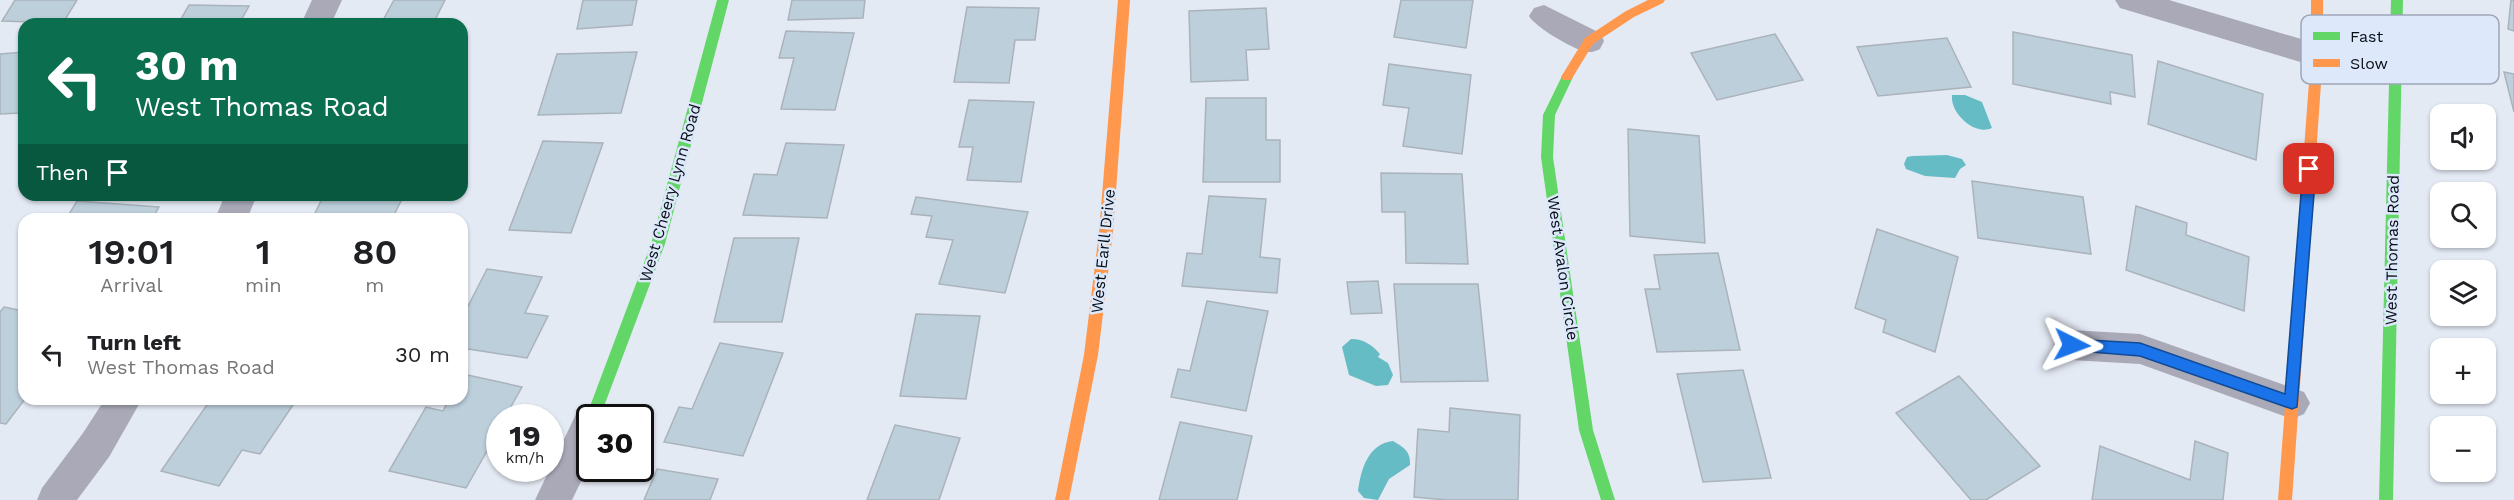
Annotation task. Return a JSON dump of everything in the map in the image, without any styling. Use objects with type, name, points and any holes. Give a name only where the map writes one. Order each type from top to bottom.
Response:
[{"type":"street","points":[[319,18],[327,0]]},
{"type":"street","name":"West Cheery Lynn Road","points":[[598,404],[658,244],[723,0]]},
{"type":"street","name":"West Earll Drive","points":[[1062,500],[1091,355],[1107,221],[1124,0]]},
{"type":"street","name":"West Avalon Circle","points":[[1608,500],[1586,430],[1547,157],[1549,115],[1564,81],[1589,41],[1630,14],[1659,0]]},
{"type":"street","points":[[2130,0],[2301,50]]},
{"type":"street","name":"West Thomas Road","points":[[2397,0],[2397,15]]},
{"type":"street","points":[[1544,16],[1589,41]]},
{"type":"street","points":[[2285,500],[2315,84]]},
{"type":"street","name":"West Thomas Road","points":[[2386,500],[2395,84]]},
{"type":"street","points":[[2072,345],[2140,349],[2292,403]]},
{"type":"street","points":[[55,500],[96,445],[120,405]]},
{"type":"street","points":[[553,500],[576,453]]},
{"type":"water","points":[[1952,95],[1965,95],[1982,102],[1992,128],[1978,129],[1964,121],[1955,109]]},
{"type":"water","points":[[1947,155],[1962,159],[1966,165],[1960,169],[1955,178],[1925,176],[1906,169],[1904,164],[1907,157]]},
{"type":"water","points":[[1351,339],[1364,341],[1371,345],[1380,354],[1378,357],[1388,363],[1393,375],[1388,385],[1376,386],[1349,375],[1342,347]]},
{"type":"water","points":[[1393,441],[1408,453],[1410,465],[1389,479],[1378,500],[1364,498],[1358,491],[1367,459],[1377,447]]},
{"type":"building","points":[[15,0],[77,0],[66,18],[18,18],[18,22],[2,21]]},
{"type":"building","points":[[394,0],[445,0],[436,18],[384,18]]},
{"type":"building","points":[[583,0],[637,0],[632,25],[577,29]]},
{"type":"building","points":[[792,0],[865,0],[863,18],[788,20]]},
{"type":"building","points":[[1401,0],[1473,0],[1466,48],[1394,37]]},
{"type":"building","points":[[2511,0],[2514,0],[2514,31],[2508,29]]},
{"type":"building","points":[[189,5],[249,6],[242,18],[181,18]]},
{"type":"building","points":[[967,7],[1039,8],[1035,40],[1015,40],[1009,83],[954,82]]},
{"type":"building","points":[[1266,8],[1269,49],[1246,50],[1248,80],[1191,82],[1189,11]]},
{"type":"building","points":[[786,31],[854,33],[835,110],[781,109],[794,58],[779,58]]},
{"type":"building","points":[[2013,32],[2132,55],[2135,97],[2110,92],[2111,104],[2013,84]]},
{"type":"building","points":[[1775,34],[1803,80],[1717,100],[1691,53]]},
{"type":"building","points":[[1947,38],[1971,87],[1878,96],[1857,47]]},
{"type":"building","points":[[18,52],[18,113],[0,114],[0,54]]},
{"type":"building","points":[[637,52],[621,113],[538,115],[557,54]]},
{"type":"building","points":[[2158,61],[2263,94],[2256,160],[2148,124]]},
{"type":"building","points":[[1389,64],[1471,75],[1462,154],[1403,146],[1409,108],[1383,105]]},
{"type":"building","points":[[2504,72],[2514,74],[2514,112]]},
{"type":"building","points":[[1206,98],[1266,98],[1266,140],[1280,140],[1280,182],[1203,182]]},
{"type":"building","points":[[969,100],[1034,102],[1021,182],[967,180],[973,147],[959,147]]},
{"type":"building","points":[[1628,129],[1699,136],[1705,243],[1630,236]]},
{"type":"building","points":[[543,141],[603,143],[571,233],[509,230]]},
{"type":"building","points":[[786,143],[844,145],[827,218],[743,215],[754,174],[777,175]]},
{"type":"building","points":[[1381,173],[1462,174],[1468,264],[1406,263],[1405,212],[1382,212]]},
{"type":"building","points":[[1972,181],[2083,197],[2091,254],[1978,238]]},
{"type":"building","points":[[1209,196],[1266,199],[1260,257],[1280,259],[1277,293],[1182,286],[1187,253],[1202,254]]},
{"type":"building","points":[[916,197],[1028,212],[1005,293],[939,284],[953,240],[926,237],[932,216],[911,214]]},
{"type":"building","points":[[77,201],[159,207],[156,213],[70,213]]},
{"type":"building","points":[[321,201],[401,201],[395,213],[315,213]]},
{"type":"building","points":[[2136,206],[2187,223],[2186,235],[2249,257],[2244,311],[2126,270]]},
{"type":"building","points":[[1877,229],[1958,257],[1935,352],[1883,332],[1886,320],[1855,308]]},
{"type":"building","points":[[734,238],[799,238],[782,322],[714,322]]},
{"type":"building","points":[[1718,253],[1740,350],[1657,352],[1645,289],[1660,289],[1654,255]]},
{"type":"building","points":[[487,269],[542,277],[525,313],[548,316],[527,358],[468,349],[468,306]]},
{"type":"building","points":[[1378,281],[1382,313],[1351,314],[1347,282]]},
{"type":"building","points":[[1394,284],[1478,284],[1488,381],[1401,382]]},
{"type":"building","points":[[1207,301],[1268,311],[1246,411],[1171,397],[1178,369],[1190,371]]},
{"type":"building","points":[[4,307],[18,310],[18,405],[20,405],[6,424],[0,423],[0,312]]},
{"type":"building","points":[[916,314],[980,316],[966,399],[900,396]]},
{"type":"building","points":[[720,343],[783,353],[743,456],[664,442],[679,407],[692,409]]},
{"type":"building","points":[[1743,370],[1771,478],[1703,482],[1677,374]]},
{"type":"building","points":[[468,375],[522,387],[512,404],[486,404],[486,453],[466,488],[389,471],[426,407],[443,411],[446,405],[468,405]]},
{"type":"building","points":[[1959,376],[2040,466],[1986,500],[1971,500],[1896,413]]},
{"type":"building","points":[[207,405],[293,405],[260,454],[242,450],[219,486],[161,471]]},
{"type":"building","points":[[1450,408],[1520,415],[1518,500],[1446,500],[1414,497],[1418,429],[1449,432]]},
{"type":"building","points":[[1180,422],[1252,436],[1237,500],[1159,500]]},
{"type":"building","points":[[895,425],[960,438],[939,500],[867,500]]},
{"type":"building","points":[[2195,441],[2228,453],[2223,500],[2092,500],[2100,446],[2190,480]]},
{"type":"building","points":[[657,469],[718,479],[710,500],[644,500],[652,482],[654,482]]},
{"type":"traffic: fast","points":[[598,404],[658,244],[723,0]]},
{"type":"traffic: fast","points":[[2397,0],[2397,15]]},
{"type":"traffic: fast","points":[[1567,77],[1549,115],[1547,157],[1586,430],[1608,500]]},
{"type":"traffic: fast","points":[[2386,500],[2395,84]]},
{"type":"traffic: slow","points":[[1062,500],[1091,355],[1106,232],[1124,0]]},
{"type":"traffic: slow","points":[[1567,77],[1589,41],[1630,14],[1659,0]]},
{"type":"traffic: slow","points":[[2317,0],[2317,15]]},
{"type":"traffic: slow","points":[[2285,500],[2315,84]]},
{"type":"route","points":[[2072,345],[2140,349],[2292,403],[2309,169]]}]
